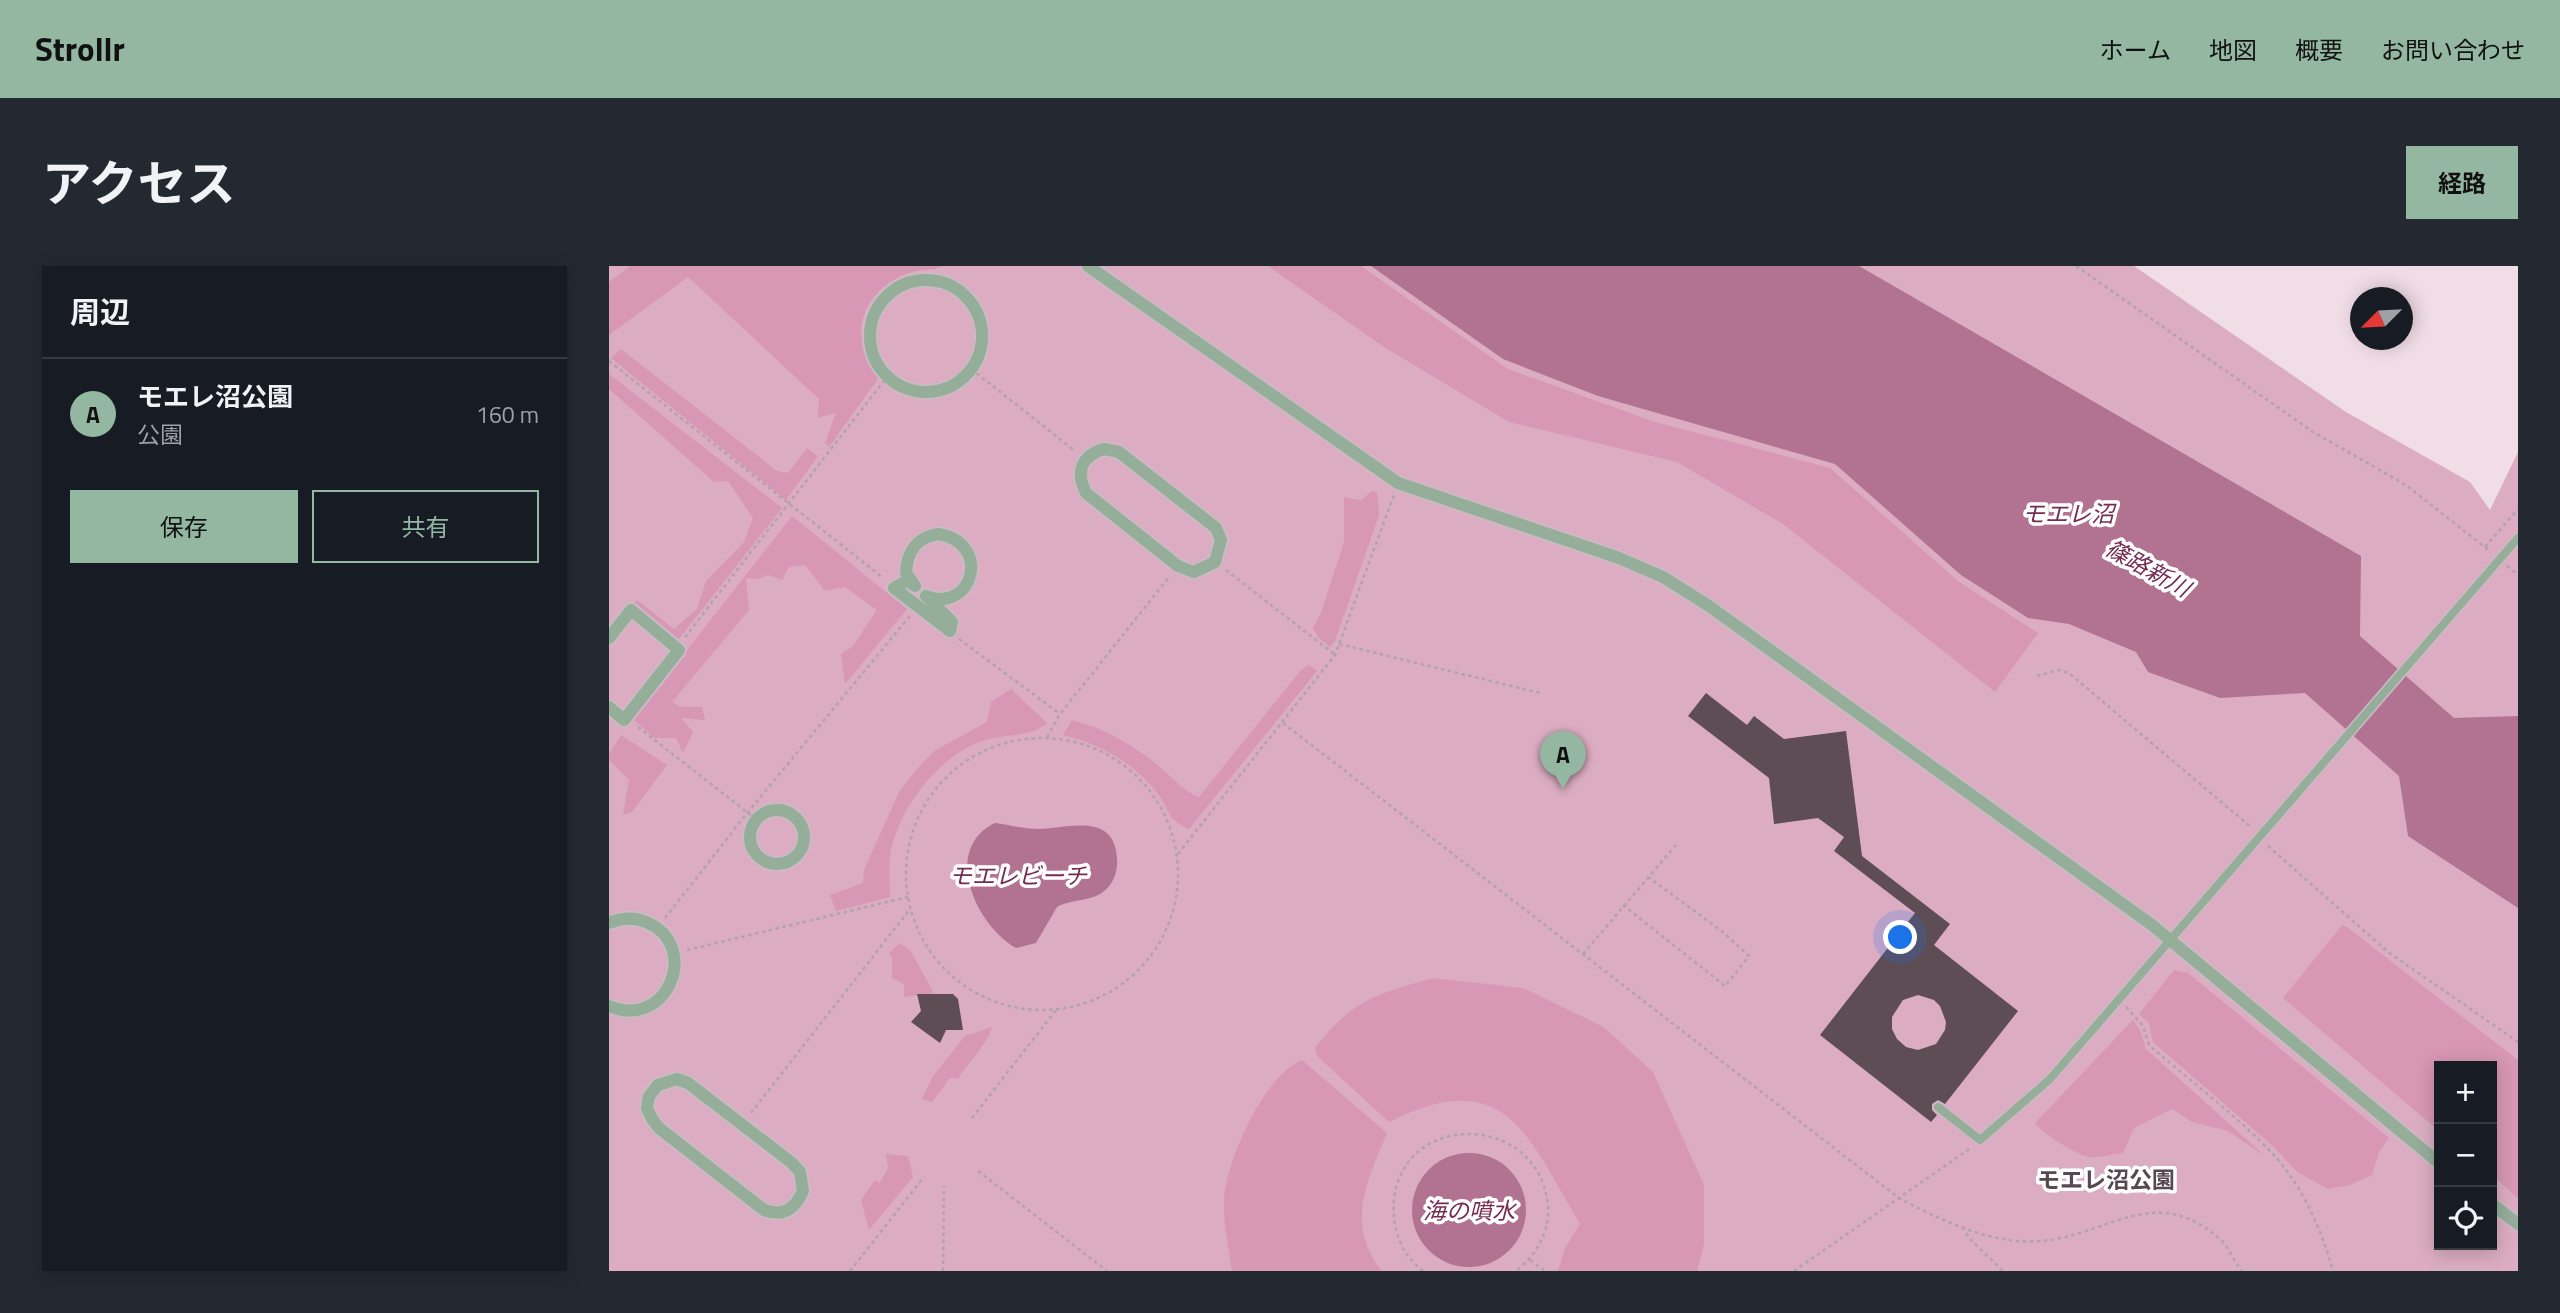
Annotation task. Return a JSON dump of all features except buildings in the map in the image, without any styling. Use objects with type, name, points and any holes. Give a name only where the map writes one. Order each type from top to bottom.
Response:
[{"type":"street","points":[[1088,266],[1398,483],[1619,558],[1663,577],[1709,606],[2171,940],[2434,1159]]},
{"type":"street","points":[[918,280],[936,281],[952,287],[974,309],[981,340],[971,369],[960,381],[930,392],[914,391],[887,377],[875,360],[870,343],[870,326],[876,309],[887,295],[901,285],[918,280]]},
{"type":"street","points":[[1104,449],[1119,452],[1205,519],[1216,528],[1221,540],[1215,562],[1194,572],[1178,566],[1086,494],[1080,481],[1080,469],[1085,459],[1093,452],[1104,449]]},
{"type":"street","points":[[938,534],[959,541],[971,559],[969,579],[956,595],[947,599],[926,596],[952,622],[950,631],[894,588],[907,581],[915,586],[906,573],[907,561],[917,542],[938,534]]},
{"type":"street","points":[[609,638],[631,610],[679,650],[624,720],[609,708]]},
{"type":"street","points":[[778,810],[795,817],[804,832],[804,842],[796,857],[789,862],[771,864],[757,855],[750,839],[752,816],[778,810]]},
{"type":"street","points":[[609,923],[638,919],[657,929],[667,940],[673,953],[674,973],[671,985],[656,1002],[634,1011],[609,1006]]},
{"type":"street","points":[[677,1079],[688,1083],[742,1124],[800,1172],[803,1191],[793,1208],[784,1213],[775,1214],[764,1210],[659,1128],[647,1108],[649,1096],[658,1085],[677,1079]]},
{"type":"street","points":[[2497,1208],[2518,1224]]},
{"type":"lane","points":[[1938,1107],[1980,1140],[2050,1079],[2121,1001],[2259,836],[2518,538]]},
{"type":"path","points":[[2076,266],[2313,432],[2406,485],[2498,559]]},
{"type":"path","points":[[609,361],[790,502],[894,588]]},
{"type":"path","points":[[971,369],[1085,459]]},
{"type":"path","points":[[677,649],[887,377]]},
{"type":"path","points":[[1178,854],[1335,654],[1398,483]]},
{"type":"path","points":[[2485,547],[2518,509]]},
{"type":"path","points":[[1215,562],[1335,654]]},
{"type":"path","points":[[1047,737],[1060,714],[1178,566]]},
{"type":"path","points":[[2514,572],[2518,568]]},
{"type":"path","points":[[657,929],[752,816],[917,607]]},
{"type":"path","points":[[950,631],[1060,714]]},
{"type":"path","points":[[1339,644],[1540,693]]},
{"type":"path","points":[[2037,676],[2058,670],[2069,673],[2259,836],[2388,952],[2518,1042]]},
{"type":"path","points":[[626,717],[752,816]]},
{"type":"path","points":[[1283,723],[1899,1198],[1962,1226],[2008,1240],[2041,1242],[2122,1217],[2148,1213],[2184,1217],[2204,1227],[2224,1242],[2242,1271]]},
{"type":"path","points":[[1047,737],[1092,747],[1131,772],[1160,808],[1178,854],[1176,898],[1162,942],[1131,977],[1111,992],[1076,1007],[1056,1010],[1035,1011],[995,1003],[963,985],[938,963],[925,946],[910,909],[905,881],[910,837],[927,798],[942,781],[960,765],[1001,744],[1047,737]]},
{"type":"path","points":[[1583,954],[1676,845]]},
{"type":"path","points":[[1623,905],[1725,986],[1749,956],[1723,932],[1649,877]]},
{"type":"path","points":[[673,953],[908,897]]},
{"type":"path","points":[[742,1124],[910,909]]},
{"type":"path","points":[[2121,1001],[2143,1026],[2149,1045],[2271,1152],[2289,1174],[2328,1250],[2333,1271]]},
{"type":"path","points":[[972,1118],[1056,1010]]},
{"type":"path","points":[[1423,1271],[1400,1245],[1393,1213],[1395,1193],[1401,1176],[1420,1150],[1435,1141],[1467,1134],[1482,1134],[1511,1143],[1534,1164],[1543,1181],[1549,1213],[1546,1230],[1530,1259],[1515,1271]]},
{"type":"path","points":[[1794,1271],[1980,1140]]},
{"type":"path","points":[[978,1171],[1107,1271]]},
{"type":"path","points":[[850,1271],[924,1177]]},
{"type":"path","points":[[943,1271],[944,1186]]},
{"type":"path","points":[[1962,1226],[1969,1238],[2003,1271]]},
{"type":"path","points":[[1530,1259],[1545,1271]]},
{"type":"shaded area","name":"モエレ沼公園","points":[[609,266],[2134,266],[2346,412],[2470,482],[2490,510],[2518,452],[2518,1271],[609,1271]]},
{"type":"shaded area","points":[[630,266],[943,266],[911,272],[895,279],[884,286],[869,305],[861,328],[862,340],[866,356],[880,376],[829,447],[825,443],[836,413],[818,418],[819,399],[688,277],[609,335],[609,282]]},
{"type":"shaded area","points":[[1268,266],[1361,266],[1508,369],[1652,421],[1830,468],[1958,581],[2038,633],[1995,692],[1783,524],[1677,462],[1509,422],[1384,347]]},
{"type":"shaded area","points":[[621,349],[777,471],[788,473],[807,448],[818,456],[786,500],[611,358]]},
{"type":"shaded area","points":[[609,374],[782,508],[675,644],[630,607],[609,632],[609,624],[637,600],[674,629],[697,609],[706,581],[744,542],[753,518],[728,481],[714,482],[609,389]]},
{"type":"shaded area","points":[[1372,491],[1377,492],[1379,515],[1335,641],[1330,647],[1319,638],[1313,628],[1321,613],[1344,542],[1344,497],[1361,500]]},
{"type":"shaded area","points":[[792,516],[907,609],[845,684],[841,654],[853,646],[877,610],[845,587],[825,591],[805,565],[789,567],[782,580],[768,575],[759,579],[746,578],[749,610],[672,702],[681,707],[702,707],[705,720],[681,718],[693,732],[683,753],[676,738],[654,738],[633,719]]},
{"type":"shaded area","points":[[1309,665],[1317,671],[1189,829],[1173,818],[1149,783],[1127,764],[1103,749],[1063,735],[1072,720],[1108,733],[1140,752],[1183,788],[1199,797],[1301,670]]},
{"type":"shaded area","points":[[1011,689],[1047,723],[1033,731],[982,741],[951,758],[924,784],[896,832],[890,854],[890,897],[836,911],[830,895],[863,883],[864,870],[899,792],[917,769],[934,751],[987,722],[991,702]]},
{"type":"shaded area","points":[[621,735],[667,765],[632,812],[623,815],[629,780],[609,760],[609,754]]},
{"type":"shaded area","points":[[2343,924],[2518,1060],[2518,1198],[2497,1179],[2497,1061],[2434,1061],[2434,1127],[2283,998]]},
{"type":"shaded area","points":[[899,943],[910,950],[934,993],[904,997],[904,984],[892,978],[892,957],[889,954]]},
{"type":"shaded area","points":[[2174,970],[2188,973],[2389,1138],[2379,1152],[2372,1175],[2350,1185],[2328,1189],[2296,1171],[2275,1148],[2153,1042],[2149,1023],[2139,1014]]},
{"type":"shaded area","points":[[1433,978],[1523,988],[1604,1027],[1653,1072],[1704,1185],[1704,1244],[1697,1271],[1558,1271],[1565,1248],[1580,1224],[1545,1163],[1528,1138],[1509,1118],[1488,1105],[1461,1101],[1429,1106],[1389,1122],[1317,1056],[1315,1048],[1341,1019],[1354,1009],[1380,995]]},
{"type":"shaded area","points":[[2133,1020],[2140,1030],[2146,1049],[2265,1156],[2228,1131],[2192,1122],[2172,1109],[2134,1128],[2123,1153],[2102,1156],[2090,1157],[2077,1153],[2035,1123]]},
{"type":"shaded area","points":[[992,1027],[958,1079],[950,1078],[932,1102],[922,1099],[933,1076],[965,1036]]},
{"type":"shaded area","points":[[1302,1060],[1387,1133],[1367,1185],[1362,1220],[1364,1237],[1382,1271],[1232,1271],[1224,1210],[1231,1164],[1261,1100],[1288,1068]]},
{"type":"shaded area","points":[[886,1154],[908,1156],[913,1177],[869,1230],[861,1200],[875,1180],[880,1183],[888,1168]]},
{"type":"water","name":"モエレ沼","points":[[1371,266],[1859,266],[2361,556],[2360,636],[2454,718],[2518,716],[2518,908],[2408,836],[2399,776],[2305,693],[2220,698],[2148,672],[2136,652],[2069,624],[2028,618],[1961,575],[1835,464],[1598,396],[1503,359]]},
{"type":"water","name":"モエレビーチ","points":[[995,823],[1033,829],[1075,826],[1098,828],[1114,843],[1117,863],[1113,881],[1098,895],[1057,907],[1036,943],[1016,948],[988,923],[970,887],[967,868],[970,850],[979,835]]},
{"type":"water","name":"海の噴水","points":[[1469,1153],[1491,1157],[1509,1170],[1522,1188],[1526,1210],[1522,1232],[1509,1250],[1491,1263],[1469,1267],[1447,1263],[1429,1250],[1416,1232],[1412,1210],[1416,1188],[1429,1170],[1447,1157]]},
{"type":"place","name":"モエレ沼公園","points":[[1563,789]]},
{"type":"district","name":"モエレ沼公園","points":[[2106,1179]]},
{"type":"water label","name":"篠路新川","points":[[2148,568]]}]
